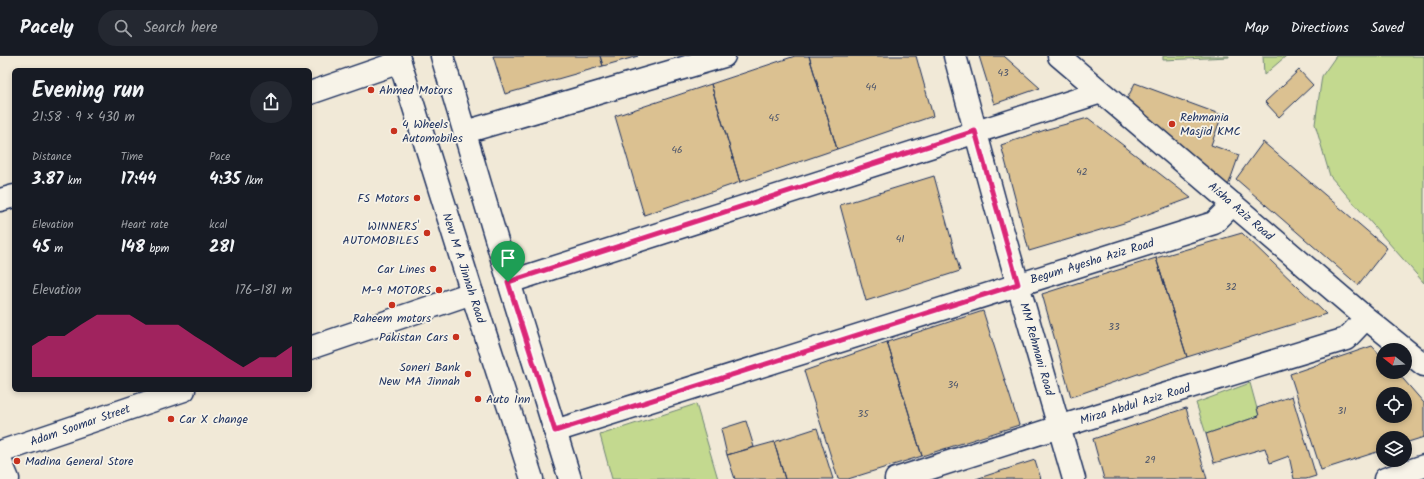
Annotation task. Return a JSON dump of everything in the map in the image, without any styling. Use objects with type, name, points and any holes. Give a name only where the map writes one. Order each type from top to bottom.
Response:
[{"type":"street","points":[[442,56],[508,282],[570,479]]},
{"type":"street","points":[[465,132],[724,56]]},
{"type":"street","name":"MM Rehmani Road","points":[[955,56],[1074,479]]},
{"type":"street","name":"Aisha Aziz Road","points":[[1058,56],[1366,318],[1424,365]]},
{"type":"street","points":[[312,92],[399,59]]},
{"type":"street","name":"New M A Jinnah Road","points":[[399,59],[532,479]]},
{"type":"street","points":[[508,282],[975,131],[1101,92]]},
{"type":"street","points":[[0,200],[12,197]]},
{"type":"street","name":"Begum Ayesha Aziz Road","points":[[555,431],[1214,223],[1233,204]]},
{"type":"street","points":[[312,347],[472,293]]},
{"type":"street","name":"Mirza Abdul Aziz Road","points":[[896,479],[1059,427],[1346,339],[1366,318]]},
{"type":"street","name":"Adam Soomar Street","points":[[0,452],[178,392]]},
{"type":"street","points":[[0,460],[8,479]]},
{"type":"street","points":[[1385,479],[1424,466]]},
{"type":"green space","points":[[1163,56],[1229,56],[1229,57],[1163,60]]},
{"type":"green space","points":[[1263,56],[1286,56],[1264,75]]},
{"type":"green space","points":[[1336,56],[1424,56],[1424,283],[1330,176],[1315,124],[1322,76]]},
{"type":"green space","points":[[1250,383],[1259,416],[1206,434],[1196,403]]},
{"type":"green space","points":[[696,404],[718,479],[612,479],[600,435]]},
{"type":"building","points":[[493,56],[600,56],[603,66],[505,94]]},
{"type":"building","points":[[600,56],[638,56],[603,66]]},
{"type":"building","points":[[795,56],[809,56],[837,149],[740,182],[711,84]]},
{"type":"building","points":[[809,56],[916,56],[933,116],[837,149]]},
{"type":"building","points":[[979,56],[1004,56],[1040,88],[994,104]]},
{"type":"building","points":[[1299,70],[1313,85],[1279,117],[1265,102]]},
{"type":"building","name":"Rehmania Masjid KMC","points":[[1135,83],[1222,115],[1211,145],[1239,155],[1228,186],[1126,101]]},
{"type":"building","points":[[711,84],[740,182],[644,215],[615,116]]},
{"type":"building","points":[[1088,118],[1191,198],[1124,223],[1029,251],[1001,145],[1048,129]]},
{"type":"building","points":[[1263,142],[1387,248],[1358,285],[1236,179]]},
{"type":"building","points":[[934,176],[960,271],[866,301],[840,205]]},
{"type":"building","points":[[1242,233],[1326,314],[1187,357],[1156,258]]},
{"type":"building","points":[[1156,258],[1187,357],[1071,397],[1042,294]]},
{"type":"building","points":[[983,311],[1019,425],[922,456],[887,342]]},
{"type":"building","points":[[887,342],[922,456],[848,479],[838,479],[804,371]]},
{"type":"building","points":[[1372,346],[1376,350],[1376,379],[1403,379],[1410,387],[1376,387],[1376,423],[1412,423],[1412,389],[1424,403],[1424,437],[1412,441],[1412,431],[1376,431],[1376,452],[1321,470],[1290,374]]},
{"type":"building","points":[[1292,396],[1316,476],[1306,479],[1294,479],[1289,456],[1270,463],[1265,448],[1214,463],[1206,434],[1259,416],[1257,408]]},
{"type":"building","points":[[1186,408],[1207,479],[1104,479],[1093,439]]},
{"type":"building","points":[[746,421],[754,447],[727,455],[721,429]]},
{"type":"building","points":[[817,428],[833,479],[785,479],[774,442]]},
{"type":"building","points":[[774,442],[785,479],[735,479],[727,455]]},
{"type":"building","points":[[1035,460],[1041,479],[976,479]]},
{"type":"place","name":"Ahmed Motors","points":[[371,90]]},
{"type":"place","name":"Rehmania Masjid KMC","points":[[1172,124]]},
{"type":"place","name":"4 Wheels Automobiles","points":[[394,131]]},
{"type":"place","name":"FS Motors","points":[[417,198]]},
{"type":"place","name":"WINNERS' AUTOMOBILES","points":[[427,233]]},
{"type":"place","name":"Car Lines","points":[[433,269]]},
{"type":"place","name":"M-9 MOTORS","points":[[439,290]]},
{"type":"place","name":"Raheem motors","points":[[392,305]]},
{"type":"place","name":"Pakistan Cars","points":[[456,337]]},
{"type":"place","name":"Soneri Bank New MA Jinnah","points":[[468,374]]},
{"type":"place","name":"Auto Inn","points":[[478,399]]},
{"type":"place","name":"Car X change","points":[[171,419]]},
{"type":"place","name":"Madina General Store","points":[[17,461]]},
{"type":"route","points":[[975,131],[1018,284],[555,431],[508,282],[975,131]]}]
